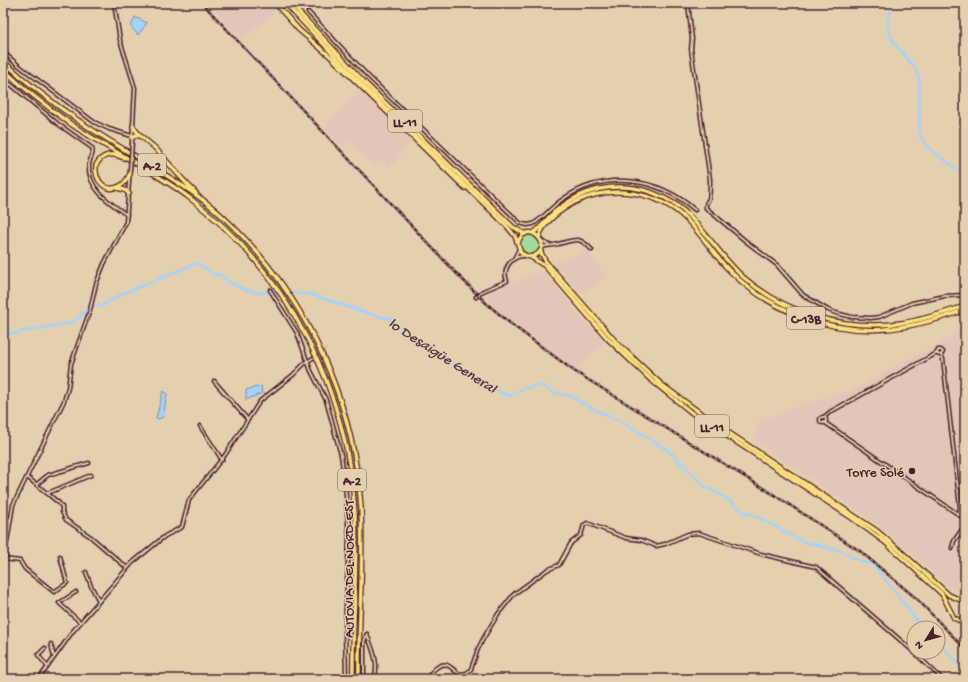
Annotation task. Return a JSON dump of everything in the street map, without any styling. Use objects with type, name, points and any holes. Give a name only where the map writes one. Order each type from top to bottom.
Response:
[{"type":"highway","points":[[275,3],[304,35],[332,58],[440,165],[497,216]]},
{"type":"highway","name":"LL-11","points":[[285,3],[364,87],[512,231],[521,253],[531,257],[545,266],[619,350],[662,390],[710,425],[886,542],[939,592],[946,600],[954,618],[964,622]]},
{"type":"highway","name":"LL-11","points":[[290,3],[366,84],[513,227],[525,234]]},
{"type":"highway","name":"AUTOVIA DEL NORD-EST","points":[[3,61],[37,91],[62,110],[92,130],[166,174],[205,202],[241,235],[269,266],[286,289],[308,326],[330,371],[343,407],[354,452],[360,492],[362,542],[359,679]]},
{"type":"highway","name":"AUTOVIA DEL NORD-EST","points":[[3,69],[31,94],[72,124],[157,175],[192,199],[234,236],[258,263],[278,289],[307,336],[326,378],[340,421],[349,458],[354,498],[356,537],[353,679]]},
{"type":"highway","name":"A-2","points":[[133,126],[141,136],[159,152],[184,182],[205,202]]},
{"type":"highway","name":"A-2","points":[[132,137],[136,135],[141,136]]},
{"type":"highway","name":"A-2","points":[[129,194],[125,190],[109,188],[98,180],[96,175],[96,167],[101,158],[113,154],[122,157],[186,197],[192,199]]},
{"type":"highway","name":"A-2","points":[[116,188],[125,182],[130,172]]},
{"type":"highway","name":"C-13B","points":[[533,233],[538,230],[558,209],[585,193],[608,188],[634,188],[658,195],[677,205],[693,219],[727,261],[746,279],[773,298],[807,314],[823,319],[847,323],[885,325],[922,319],[965,306]]},
{"type":"highway","name":"C-13B","points":[[540,237],[542,230],[553,218],[580,200],[605,193],[634,193],[654,198],[676,210],[694,227],[724,266],[745,284],[779,307],[808,319],[831,326],[882,330],[922,324],[965,310]]},
{"type":"highway","points":[[518,243],[521,236],[525,234],[533,233],[540,237],[542,242],[541,250],[536,255],[531,257]]},
{"type":"highway","name":"LL-11","points":[[541,250],[545,261],[606,331],[658,382],[714,423],[877,531],[945,592],[965,602]]},
{"type":"highway","points":[[949,608],[952,601],[958,599],[965,592]]},
{"type":"street","points":[[3,566],[13,505],[66,398],[71,364],[91,308],[94,291],[104,264],[124,226],[127,215],[135,88],[120,40],[114,3]]},
{"type":"street","points":[[688,3],[692,39],[691,49],[710,178],[710,191],[705,205],[706,208],[777,265],[803,295],[832,312],[852,317],[871,318],[884,315],[906,304],[945,296],[965,295]]},
{"type":"street","points":[[308,12],[367,75],[517,221],[522,224],[530,225],[536,223],[556,204],[575,191],[610,181],[638,182],[659,187],[682,199],[695,210]]},
{"type":"street","points":[[3,52],[94,122],[132,137]]},
{"type":"street","points":[[3,78],[58,124],[92,148],[94,152],[89,166],[92,183],[99,193],[127,215]]},
{"type":"street","points":[[542,242],[549,245],[555,245],[579,239],[592,250]]},
{"type":"street","points":[[541,250],[549,245]]},
{"type":"street","points":[[514,260],[519,249]]},
{"type":"street","points":[[476,298],[483,291],[507,281],[505,271],[507,267],[521,256],[527,256]]},
{"type":"street","points":[[270,290],[297,333],[307,362],[330,408],[340,448],[349,538],[345,629],[346,679]]},
{"type":"street","points":[[959,515],[960,500],[943,359],[941,355],[943,352],[941,350],[938,350],[937,353],[830,412],[824,417],[821,417],[821,422],[824,422],[959,515],[965,519]]},
{"type":"street","points":[[937,353],[938,355],[941,355]]},
{"type":"street","points":[[39,679],[80,622],[127,568],[162,538],[182,527],[189,500],[222,460],[261,400],[313,358]]},
{"type":"street","points":[[214,381],[248,420]]},
{"type":"street","points":[[824,417],[826,420],[824,422]]},
{"type":"street","points":[[200,426],[222,460]]},
{"type":"street","points":[[37,484],[48,475],[89,463]]},
{"type":"street","points":[[48,493],[91,475]]},
{"type":"street","points":[[27,477],[48,493],[62,507],[62,512],[66,520],[91,537],[127,568]]},
{"type":"street","points":[[3,512],[10,521]]},
{"type":"street","points":[[427,679],[432,672],[444,665],[460,674],[465,674],[470,671],[483,639],[498,614],[514,594],[547,570],[558,565],[571,543],[581,535],[584,525],[587,523],[624,537],[642,540],[656,546],[688,534],[699,533],[756,552],[816,567],[840,586],[877,621],[906,645]]},
{"type":"street","points":[[952,548],[954,541],[965,525]]},
{"type":"street","points":[[3,531],[9,531]]},
{"type":"street","points":[[4,560],[20,561],[25,569],[54,592],[67,583],[60,556]]},
{"type":"street","points":[[86,572],[99,601]]},
{"type":"street","points":[[76,592],[59,603],[80,622]]},
{"type":"street","points":[[364,679],[364,642],[366,634],[377,665],[377,671],[374,679]]},
{"type":"street","points":[[51,644],[54,657]]},
{"type":"street","points":[[45,648],[38,655],[48,666]]},
{"type":"street","points":[[922,660],[942,679]]},
{"type":"shaded area","points":[[200,3],[205,3],[423,236],[491,305],[505,317],[493,306],[485,292],[543,271],[604,343],[576,370],[826,526],[857,547],[916,596],[940,620],[936,620],[898,583],[838,537],[580,376],[519,332],[486,304],[439,257]]},
{"type":"shaded area","points":[[209,3],[268,3],[276,11],[242,40]]},
{"type":"shaded area","points":[[359,90],[412,140],[390,168],[383,162],[374,166],[348,141],[343,147],[324,128]]},
{"type":"shaded area","points":[[587,251],[592,256],[606,278],[580,293],[555,263]]},
{"type":"shaded area","points":[[965,329],[965,581],[963,591],[958,592],[948,587],[913,554],[862,513],[755,442],[757,422],[809,402],[852,390]]},
{"type":"shaded area","points":[[946,626],[965,647],[965,650],[946,630]]},
{"type":"green space","points":[[530,235],[537,238],[540,245],[537,252],[530,255],[523,252],[520,245],[523,238]]},
{"type":"water","points":[[135,17],[147,23],[138,35],[131,27]]},
{"type":"water","points":[[261,386],[262,393],[246,400],[246,390]]},
{"type":"water","points":[[163,391],[167,393],[163,417],[158,419],[156,418]]},
{"type":"waterway","points":[[894,3],[888,18],[889,33],[892,40],[914,66],[917,72],[919,79],[920,135],[928,147],[954,166],[965,177]]},
{"type":"waterway","name":"lo Desaigüe General","points":[[3,335],[74,322],[89,307],[102,306],[120,295],[197,263],[213,274],[221,275],[227,281],[248,291],[259,293],[310,294],[360,311],[390,318],[401,329],[440,353],[448,361],[499,392],[510,396],[522,389],[541,385],[554,393],[570,396],[597,411],[623,422],[667,449],[704,486],[726,498],[743,512],[753,515],[804,542],[841,551],[860,561],[873,564],[917,620]]},
{"type":"waterway","name":"lo Desaigüe General","points":[[946,651],[965,671]]},
{"type":"tunnel","points":[[315,356],[326,349]]},
{"type":"railway","points":[[202,3],[486,303],[511,324],[574,371],[776,496],[860,551],[917,599],[965,649]]},
{"type":"place","name":"Torre Solé","points":[[912,471]]}]
